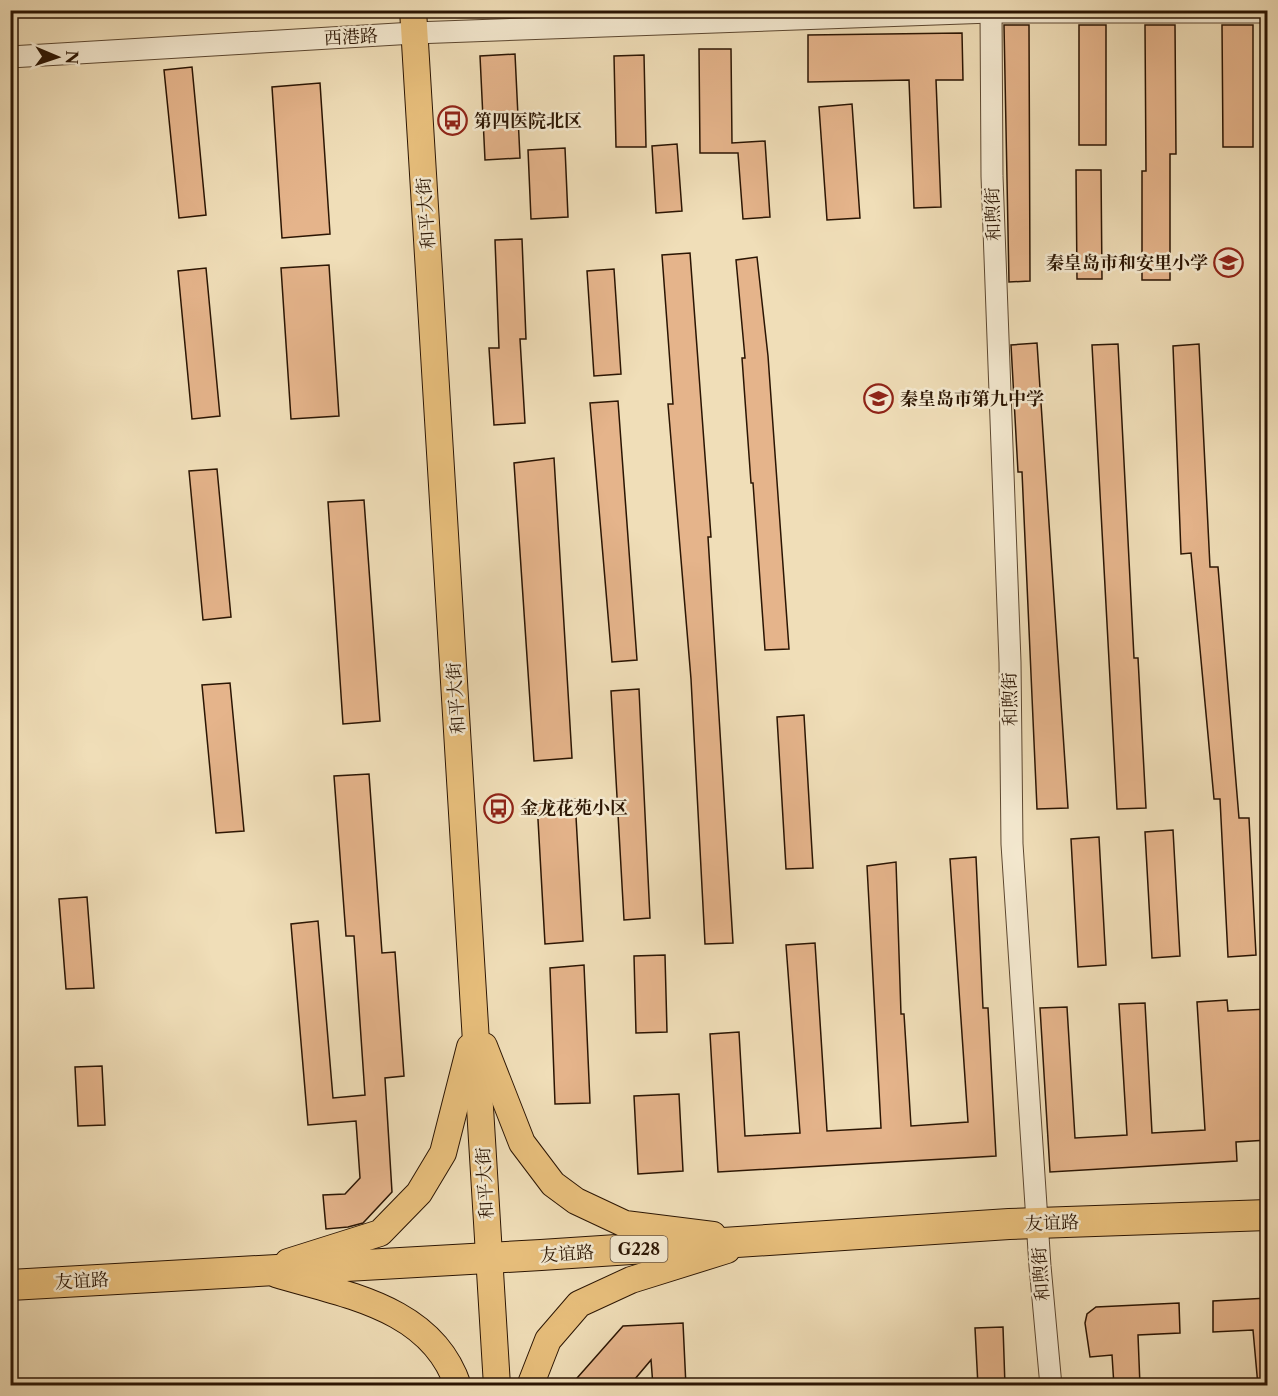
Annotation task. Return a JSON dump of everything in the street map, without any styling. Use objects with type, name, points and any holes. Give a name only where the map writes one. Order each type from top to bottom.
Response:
[{"type":"highway","name":"友谊路","points":[[10,1285],[1038,1224],[1268,1215]]},
{"type":"main road","name":"和平大街","points":[[414,22],[497,1386]]},
{"type":"main road","points":[[476,1023],[522,1143],[554,1184],[576,1201],[625,1224],[756,1241]]},
{"type":"main road","points":[[264,1270],[380,1233],[419,1193],[443,1153],[476,1023]]},
{"type":"main road","points":[[530,1386],[548,1340],[579,1304],[631,1280],[756,1241]]},
{"type":"main road","points":[[264,1270],[383,1306],[426,1334],[451,1364],[458,1386]]},
{"type":"street","name":"西港路","points":[[10,57],[414,22],[991,12],[1268,12]]},
{"type":"street","name":"和煦街","points":[[991,12],[992,176],[1010,662],[1012,844],[1051,1386]]},
{"type":"building","points":[[1004,25],[1029,25],[1030,281],[1009,282]]},
{"type":"building","points":[[1079,25],[1106,25],[1106,145],[1079,145]]},
{"type":"building","points":[[1145,25],[1175,25],[1176,154],[1170,154],[1170,280],[1142,280],[1142,171],[1146,171]]},
{"type":"building","points":[[1222,25],[1253,25],[1253,147],[1223,147]]},
{"type":"building","points":[[962,33],[963,80],[936,80],[941,207],[914,208],[909,80],[808,82],[808,35]]},
{"type":"building","points":[[699,49],[731,49],[732,143],[765,141],[770,217],[743,219],[738,153],[700,153]]},
{"type":"building","points":[[515,54],[520,158],[485,160],[480,56]]},
{"type":"building","points":[[644,55],[646,147],[616,147],[614,56]]},
{"type":"building","points":[[192,67],[206,215],[179,218],[164,70]]},
{"type":"building","points":[[320,83],[330,234],[282,238],[272,87]]},
{"type":"building","points":[[852,104],[860,218],[827,220],[819,107]]},
{"type":"building","points":[[677,144],[682,211],[656,213],[652,146]]},
{"type":"building","points":[[565,148],[568,217],[531,219],[528,150]]},
{"type":"building","points":[[1076,170],[1101,170],[1102,279],[1077,279]]},
{"type":"building","points":[[522,239],[526,339],[520,339],[525,423],[494,425],[489,348],[499,348],[495,240]]},
{"type":"building","points":[[690,253],[711,537],[708,537],[733,943],[705,944],[691,679],[668,404],[673,404],[662,255]]},
{"type":"building","points":[[757,257],[768,356],[789,649],[765,650],[753,483],[751,483],[742,358],[745,358],[736,260]]},
{"type":"building","points":[[329,265],[339,416],[291,419],[281,268]]},
{"type":"building","points":[[206,268],[220,416],[192,419],[178,271]]},
{"type":"building","points":[[614,269],[621,374],[594,376],[587,271]]},
{"type":"building","points":[[1037,343],[1068,808],[1037,809],[1022,472],[1018,472],[1011,345]]},
{"type":"building","points":[[1118,344],[1134,658],[1138,658],[1146,808],[1117,809],[1092,345]]},
{"type":"building","points":[[1199,344],[1210,567],[1218,567],[1239,818],[1249,818],[1256,955],[1228,957],[1220,799],[1214,799],[1191,553],[1181,554],[1173,346]]},
{"type":"building","points":[[618,401],[637,660],[612,662],[590,403]]},
{"type":"building","points":[[554,458],[572,758],[534,761],[514,463]]},
{"type":"building","points":[[217,469],[231,617],[203,620],[189,471]]},
{"type":"building","points":[[364,500],[380,721],[343,724],[328,502]]},
{"type":"building","points":[[230,683],[244,831],[216,833],[202,685]]},
{"type":"building","points":[[639,689],[650,918],[624,920],[611,691]]},
{"type":"building","points":[[804,715],[813,868],[786,869],[777,717]]},
{"type":"building","points":[[369,774],[382,953],[395,952],[404,1076],[385,1078],[392,1192],[363,1223],[326,1229],[323,1195],[345,1194],[360,1178],[356,1121],[308,1125],[291,924],[318,921],[333,1098],[365,1095],[354,936],[346,936],[334,776]]},
{"type":"building","points":[[575,799],[583,941],[545,944],[537,802]]},
{"type":"building","points":[[1173,830],[1180,956],[1152,958],[1145,832]]},
{"type":"building","points":[[1099,837],[1106,965],[1078,967],[1071,839]]},
{"type":"building","points":[[976,857],[983,1008],[988,1008],[996,1156],[718,1172],[710,1034],[739,1032],[745,1136],[800,1133],[786,945],[815,943],[827,1131],[881,1128],[867,866],[896,862],[901,1014],[904,1014],[911,1126],[968,1122],[950,859]]},
{"type":"building","points":[[87,897],[94,988],[66,989],[59,899]]},
{"type":"building","points":[[665,955],[667,1032],[636,1033],[634,956]]},
{"type":"building","points":[[584,965],[590,1103],[555,1104],[550,968]]},
{"type":"building","points":[[1227,1000],[1228,1011],[1268,1009],[1268,1140],[1236,1142],[1237,1161],[1050,1172],[1040,1008],[1067,1007],[1075,1138],[1127,1135],[1119,1004],[1145,1003],[1152,1133],[1205,1130],[1197,1002]]},
{"type":"building","points":[[102,1066],[105,1125],[78,1126],[75,1067]]},
{"type":"building","points":[[679,1094],[683,1171],[638,1174],[634,1096]]},
{"type":"building","points":[[1268,1298],[1268,1386],[1258,1386],[1253,1330],[1213,1332],[1213,1301]]},
{"type":"building","points":[[1179,1303],[1180,1333],[1138,1335],[1140,1386],[1114,1386],[1112,1355],[1090,1357],[1085,1323],[1087,1314],[1096,1307]]},
{"type":"building","points":[[683,1323],[686,1386],[653,1386],[651,1360],[629,1386],[570,1386],[623,1326]]},
{"type":"building","points":[[1003,1327],[1005,1386],[978,1386],[975,1328]]},
{"type":"place","name":"第四医院北区","points":[[453,121]]},
{"type":"place","name":"秦皇岛市和安里小学","points":[[1229,263]]},
{"type":"place","name":"秦皇岛市第九中学","points":[[879,399]]},
{"type":"place","name":"金龙花苑小区","points":[[499,808]]}]
